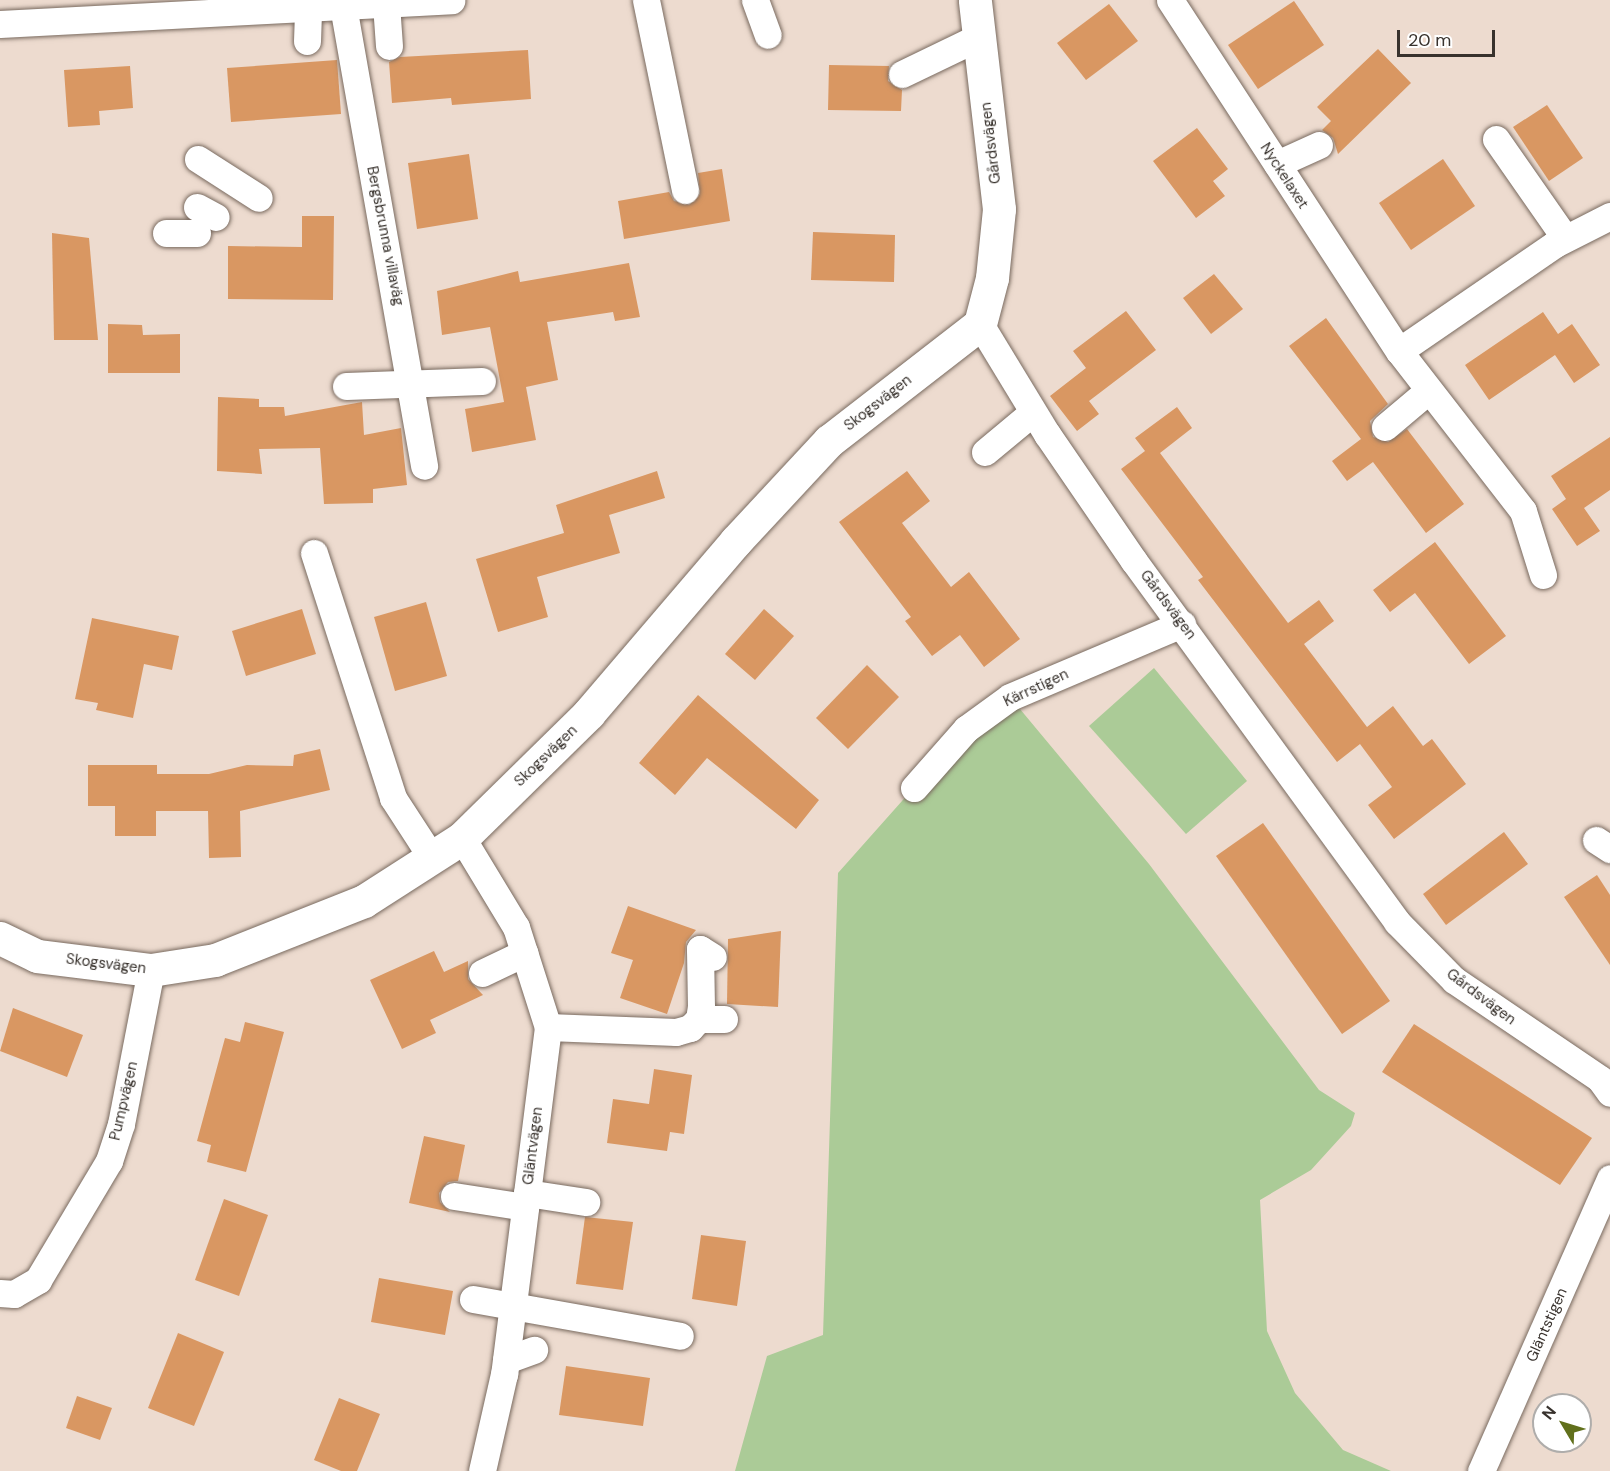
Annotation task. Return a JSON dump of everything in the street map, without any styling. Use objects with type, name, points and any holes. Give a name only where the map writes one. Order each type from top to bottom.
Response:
[{"type":"street","points":[[0,24],[151,8],[212,6],[308,8],[342,4],[451,0]]},
{"type":"street","points":[[646,0],[685,190]]},
{"type":"street","points":[[755,0],[768,35]]},
{"type":"street","name":"Gårdsvägen","points":[[975,0],[999,209],[992,278],[980,324],[1033,412],[1134,561],[1397,922],[1454,980],[1600,1079],[1610,1093]]},
{"type":"street","name":"Nyckelaxet","points":[[1170,0],[1399,351],[1523,511],[1543,575]]},
{"type":"street","name":"Bergsbrunna villaväg","points":[[342,4],[412,383],[424,466]]},
{"type":"street","points":[[386,4],[388,46]]},
{"type":"street","points":[[307,41],[308,8]]},
{"type":"street","points":[[902,74],[979,37]]},
{"type":"street","points":[[1496,139],[1565,238]]},
{"type":"street","points":[[1277,164],[1319,145]]},
{"type":"street","points":[[198,159],[259,198]]},
{"type":"street","points":[[1399,351],[1565,238],[1610,216]]},
{"type":"street","points":[[166,233],[203,219]]},
{"type":"street","name":"Skogsvägen","points":[[0,938],[37,956],[151,970],[216,960],[364,902],[462,838],[589,713],[829,441],[980,324]]},
{"type":"street","points":[[346,386],[482,381]]},
{"type":"street","points":[[1385,427],[1429,390]]},
{"type":"street","points":[[985,452],[1033,412]]},
{"type":"street","points":[[314,553],[393,798],[432,858]]},
{"type":"street","name":"Kärrstigen","points":[[914,788],[966,729],[1010,697],[1182,624]]},
{"type":"street","name":"Gläntvägen","points":[[462,838],[516,927],[548,1027],[506,1360],[482,1471]]},
{"type":"street","points":[[548,1027],[629,1023],[676,1032],[711,1019],[700,950],[713,957]]},
{"type":"street","points":[[482,973],[524,953]]},
{"type":"street","name":"Pumpvägen","points":[[0,1293],[14,1294],[38,1280],[109,1161],[121,1124],[151,970]]},
{"type":"street","name":"Gläntstigen","points":[[1481,1471],[1610,1178]]},
{"type":"street","points":[[454,1196],[586,1202]]},
{"type":"street","points":[[473,1299],[513,1304],[680,1336]]},
{"type":"street","points":[[506,1360],[534,1350]]},
{"type":"green space","points":[[1154,668],[1247,781],[1186,834],[1089,726]]},
{"type":"green space","points":[[1010,697],[1149,864],[1319,1090],[1355,1113],[1351,1126],[1311,1170],[1260,1200],[1267,1331],[1295,1393],[1343,1450],[1391,1471],[735,1471],[767,1356],[823,1335],[838,873],[966,729]]},
{"type":"building","points":[[1294,1],[1324,45],[1258,89],[1228,45]]},
{"type":"building","points":[[1109,4],[1138,41],[1086,80],[1057,43]]},
{"type":"building","points":[[1378,49],[1411,83],[1338,154],[1333,138],[1322,130],[1331,121],[1317,107]]},
{"type":"building","points":[[528,50],[531,99],[452,105],[451,98],[392,103],[389,62],[400,57]]},
{"type":"building","points":[[337,60],[341,114],[231,122],[227,68]]},
{"type":"building","points":[[829,65],[889,66],[888,81],[902,90],[901,111],[828,110]]},
{"type":"building","points":[[130,66],[133,108],[99,111],[100,125],[68,127],[64,70]]},
{"type":"building","points":[[1547,105],[1583,158],[1549,181],[1513,127]]},
{"type":"building","points":[[1197,128],[1228,169],[1213,181],[1225,196],[1196,218],[1153,161]]},
{"type":"building","points":[[469,154],[478,219],[417,229],[408,163]]},
{"type":"building","points":[[1443,159],[1475,206],[1411,250],[1379,203]]},
{"type":"building","points":[[722,169],[730,221],[624,239],[618,201],[669,192],[674,201],[689,205],[700,194],[698,173]]},
{"type":"building","points":[[302,216],[334,216],[333,300],[228,299],[228,246],[302,247]]},
{"type":"building","points":[[813,232],[895,235],[894,282],[811,280]]},
{"type":"building","points":[[52,233],[89,238],[98,340],[54,340]]},
{"type":"building","points":[[629,263],[640,317],[615,321],[613,312],[547,322],[558,380],[526,387],[536,440],[472,452],[465,409],[504,402],[490,327],[442,335],[437,291],[518,271],[520,282]]},
{"type":"building","points":[[1214,274],[1243,309],[1211,334],[1183,298]]},
{"type":"building","points":[[1126,311],[1156,350],[1089,401],[1099,414],[1077,431],[1050,396],[1086,368],[1073,351]]},
{"type":"building","points":[[1543,312],[1558,334],[1572,324],[1600,365],[1574,383],[1555,355],[1489,400],[1465,365]]},
{"type":"building","points":[[1326,318],[1388,404],[1370,421],[1373,437],[1388,442],[1407,429],[1464,504],[1426,533],[1373,462],[1347,481],[1332,461],[1361,439],[1289,346]]},
{"type":"building","points":[[108,324],[142,325],[143,335],[180,334],[180,373],[108,373]]},
{"type":"building","points":[[218,397],[259,399],[259,407],[284,407],[285,416],[362,402],[364,435],[401,428],[407,485],[373,489],[373,503],[324,504],[320,448],[259,449],[262,474],[217,471]]},
{"type":"building","points":[[1177,407],[1192,428],[1160,453],[1288,623],[1319,600],[1334,621],[1304,644],[1367,727],[1393,706],[1423,746],[1432,739],[1466,784],[1394,839],[1368,805],[1392,787],[1360,744],[1337,762],[1198,580],[1203,577],[1121,469],[1145,451],[1135,438]]},
{"type":"building","points":[[1610,437],[1610,490],[1584,508],[1600,531],[1577,546],[1552,509],[1566,499],[1551,476]]},
{"type":"building","points":[[657,471],[665,498],[609,515],[620,553],[537,577],[548,617],[498,632],[476,559],[564,533],[556,505]]},
{"type":"building","points":[[907,471],[930,501],[902,523],[951,587],[969,572],[1020,639],[984,667],[960,635],[932,656],[905,621],[911,617],[839,522]]},
{"type":"building","points":[[1435,542],[1506,636],[1469,664],[1415,593],[1390,612],[1373,590]]},
{"type":"building","points":[[426,602],[447,676],[395,691],[374,617]]},
{"type":"building","points":[[302,609],[316,654],[246,676],[232,631]]},
{"type":"building","points":[[764,609],[794,636],[755,680],[725,654]]},
{"type":"building","points":[[92,618],[179,636],[172,670],[144,664],[133,718],[96,710],[98,703],[75,699]]},
{"type":"building","points":[[867,665],[899,697],[848,749],[816,718]]},
{"type":"building","points":[[698,695],[819,800],[796,829],[707,758],[675,795],[639,763]]},
{"type":"building","points":[[320,749],[330,790],[240,811],[241,857],[209,858],[208,811],[156,811],[156,836],[115,836],[115,806],[88,806],[88,765],[157,765],[157,774],[209,774],[247,765],[293,766],[294,755]]},
{"type":"building","points":[[1263,823],[1390,1001],[1342,1034],[1216,856]]},
{"type":"building","points":[[1504,832],[1528,864],[1446,925],[1423,894]]},
{"type":"building","points":[[1597,875],[1610,895],[1610,965],[1564,897]]},
{"type":"building","points":[[628,906],[696,930],[686,942],[684,963],[667,1014],[620,998],[633,960],[611,953]]},
{"type":"building","points":[[781,931],[778,1007],[727,1004],[728,939]]},
{"type":"building","points":[[434,951],[444,972],[468,961],[468,979],[483,995],[430,1020],[436,1033],[402,1049],[370,980]]},
{"type":"building","points":[[13,1008],[83,1035],[67,1077],[0,1051]]},
{"type":"building","points":[[245,1022],[284,1032],[246,1172],[207,1162],[211,1145],[197,1141],[225,1038],[240,1042]]},
{"type":"building","points":[[1414,1024],[1592,1138],[1560,1185],[1382,1072]]},
{"type":"building","points":[[654,1069],[692,1075],[684,1134],[670,1132],[667,1151],[607,1143],[613,1099],[649,1104]]},
{"type":"building","points":[[424,1136],[465,1145],[458,1181],[448,1182],[439,1193],[440,1202],[450,1212],[409,1203]]},
{"type":"building","points":[[224,1199],[268,1215],[239,1296],[195,1280]]},
{"type":"building","points":[[585,1217],[633,1222],[623,1290],[576,1284]]},
{"type":"building","points":[[701,1235],[746,1241],[737,1306],[692,1299]]},
{"type":"building","points":[[379,1278],[453,1291],[445,1335],[371,1322]]},
{"type":"building","points":[[178,1333],[224,1352],[194,1426],[148,1408]]},
{"type":"building","points":[[566,1366],[650,1378],[643,1426],[559,1415]]},
{"type":"building","points":[[77,1396],[112,1408],[100,1440],[66,1428]]},
{"type":"building","points":[[339,1398],[380,1414],[357,1471],[341,1471],[314,1460]]}]
